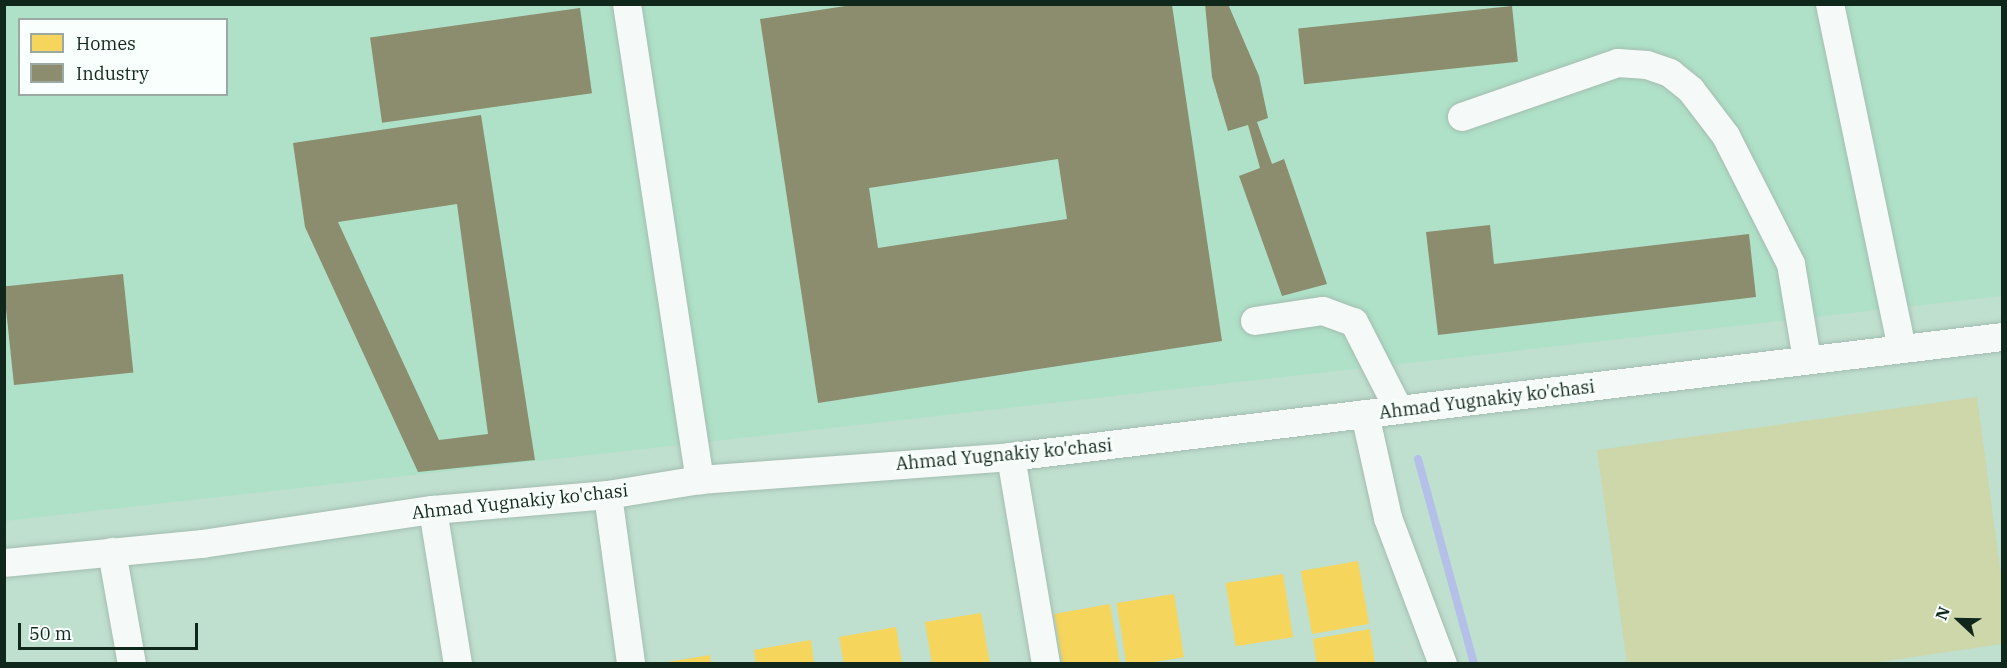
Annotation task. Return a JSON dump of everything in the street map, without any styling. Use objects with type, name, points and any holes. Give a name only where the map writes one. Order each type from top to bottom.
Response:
[{"type":"street","points":[[627,4],[700,480]]},
{"type":"street","points":[[1830,4],[1902,348]]},
{"type":"street","points":[[1462,117],[1618,63],[1647,64],[1670,73],[1691,90],[1726,136],[1791,264],[1807,360]]},
{"type":"street","points":[[1255,321],[1323,311],[1354,322],[1399,410]]},
{"type":"street","name":"Ahmad Yugnakiy ko'chasi","points":[[4,563],[202,543],[433,510],[608,495],[700,480],[1011,457],[2002,337]]},
{"type":"street","points":[[1365,414],[1388,518],[1443,663]]},
{"type":"street","points":[[1011,457],[1046,663]]},
{"type":"street","points":[[608,495],[631,663]]},
{"type":"street","points":[[433,510],[458,663]]},
{"type":"street","points":[[112,552],[132,663]]},
{"type":"shaded area","points":[[4,5],[2002,5],[2002,296],[5,521]]},
{"type":"shaded area","points":[[1977,397],[2002,582],[2002,644],[1866,664],[1627,663],[1597,450]]},
{"type":"building: Homes","points":[[1358,561],[1369,624],[1312,634],[1301,571]]},
{"type":"building: Homes","points":[[1283,574],[1293,637],[1236,646],[1226,583]]},
{"type":"building: Homes","points":[[1174,594],[1184,657],[1126,664],[1117,603]]},
{"type":"building: Homes","points":[[1110,604],[1120,664],[1062,664],[1054,614]]},
{"type":"building: Homes","points":[[981,613],[990,664],[932,664],[925,622]]},
{"type":"building: Homes","points":[[896,627],[902,664],[844,664],[839,637]]},
{"type":"building: Homes","points":[[1370,629],[1375,664],[1317,664],[1313,639]]},
{"type":"building: Homes","points":[[811,640],[814,664],[756,664],[754,650]]},
{"type":"building: Homes","points":[[710,655],[711,664],[668,664],[667,662]]},
{"type":"building: Industry","points":[[1205,4],[1228,4],[1259,76],[1268,118],[1257,122],[1272,164],[1284,159],[1327,284],[1282,296],[1239,176],[1260,168],[1248,125],[1228,131],[1212,77]]},
{"type":"building: Industry","points":[[852,5],[1172,5],[1222,341],[818,403],[760,19]],"holes":[[[1058,159],[1067,219],[878,248],[869,188]]]},
{"type":"building: Industry","points":[[1512,6],[1518,62],[1304,84],[1298,28]]},
{"type":"building: Industry","points":[[580,8],[592,93],[382,123],[370,38]]},
{"type":"building: Industry","points":[[481,115],[535,460],[418,472],[305,227],[293,143]],"holes":[[[457,204],[488,434],[439,440],[338,222]]]},
{"type":"building: Industry","points":[[1490,225],[1494,264],[1749,234],[1756,297],[1438,335],[1426,232]]},
{"type":"building: Industry","points":[[123,274],[133,372],[14,385],[4,287]]},
{"type":"waterway","points":[[1418,459],[1474,664]]}]
